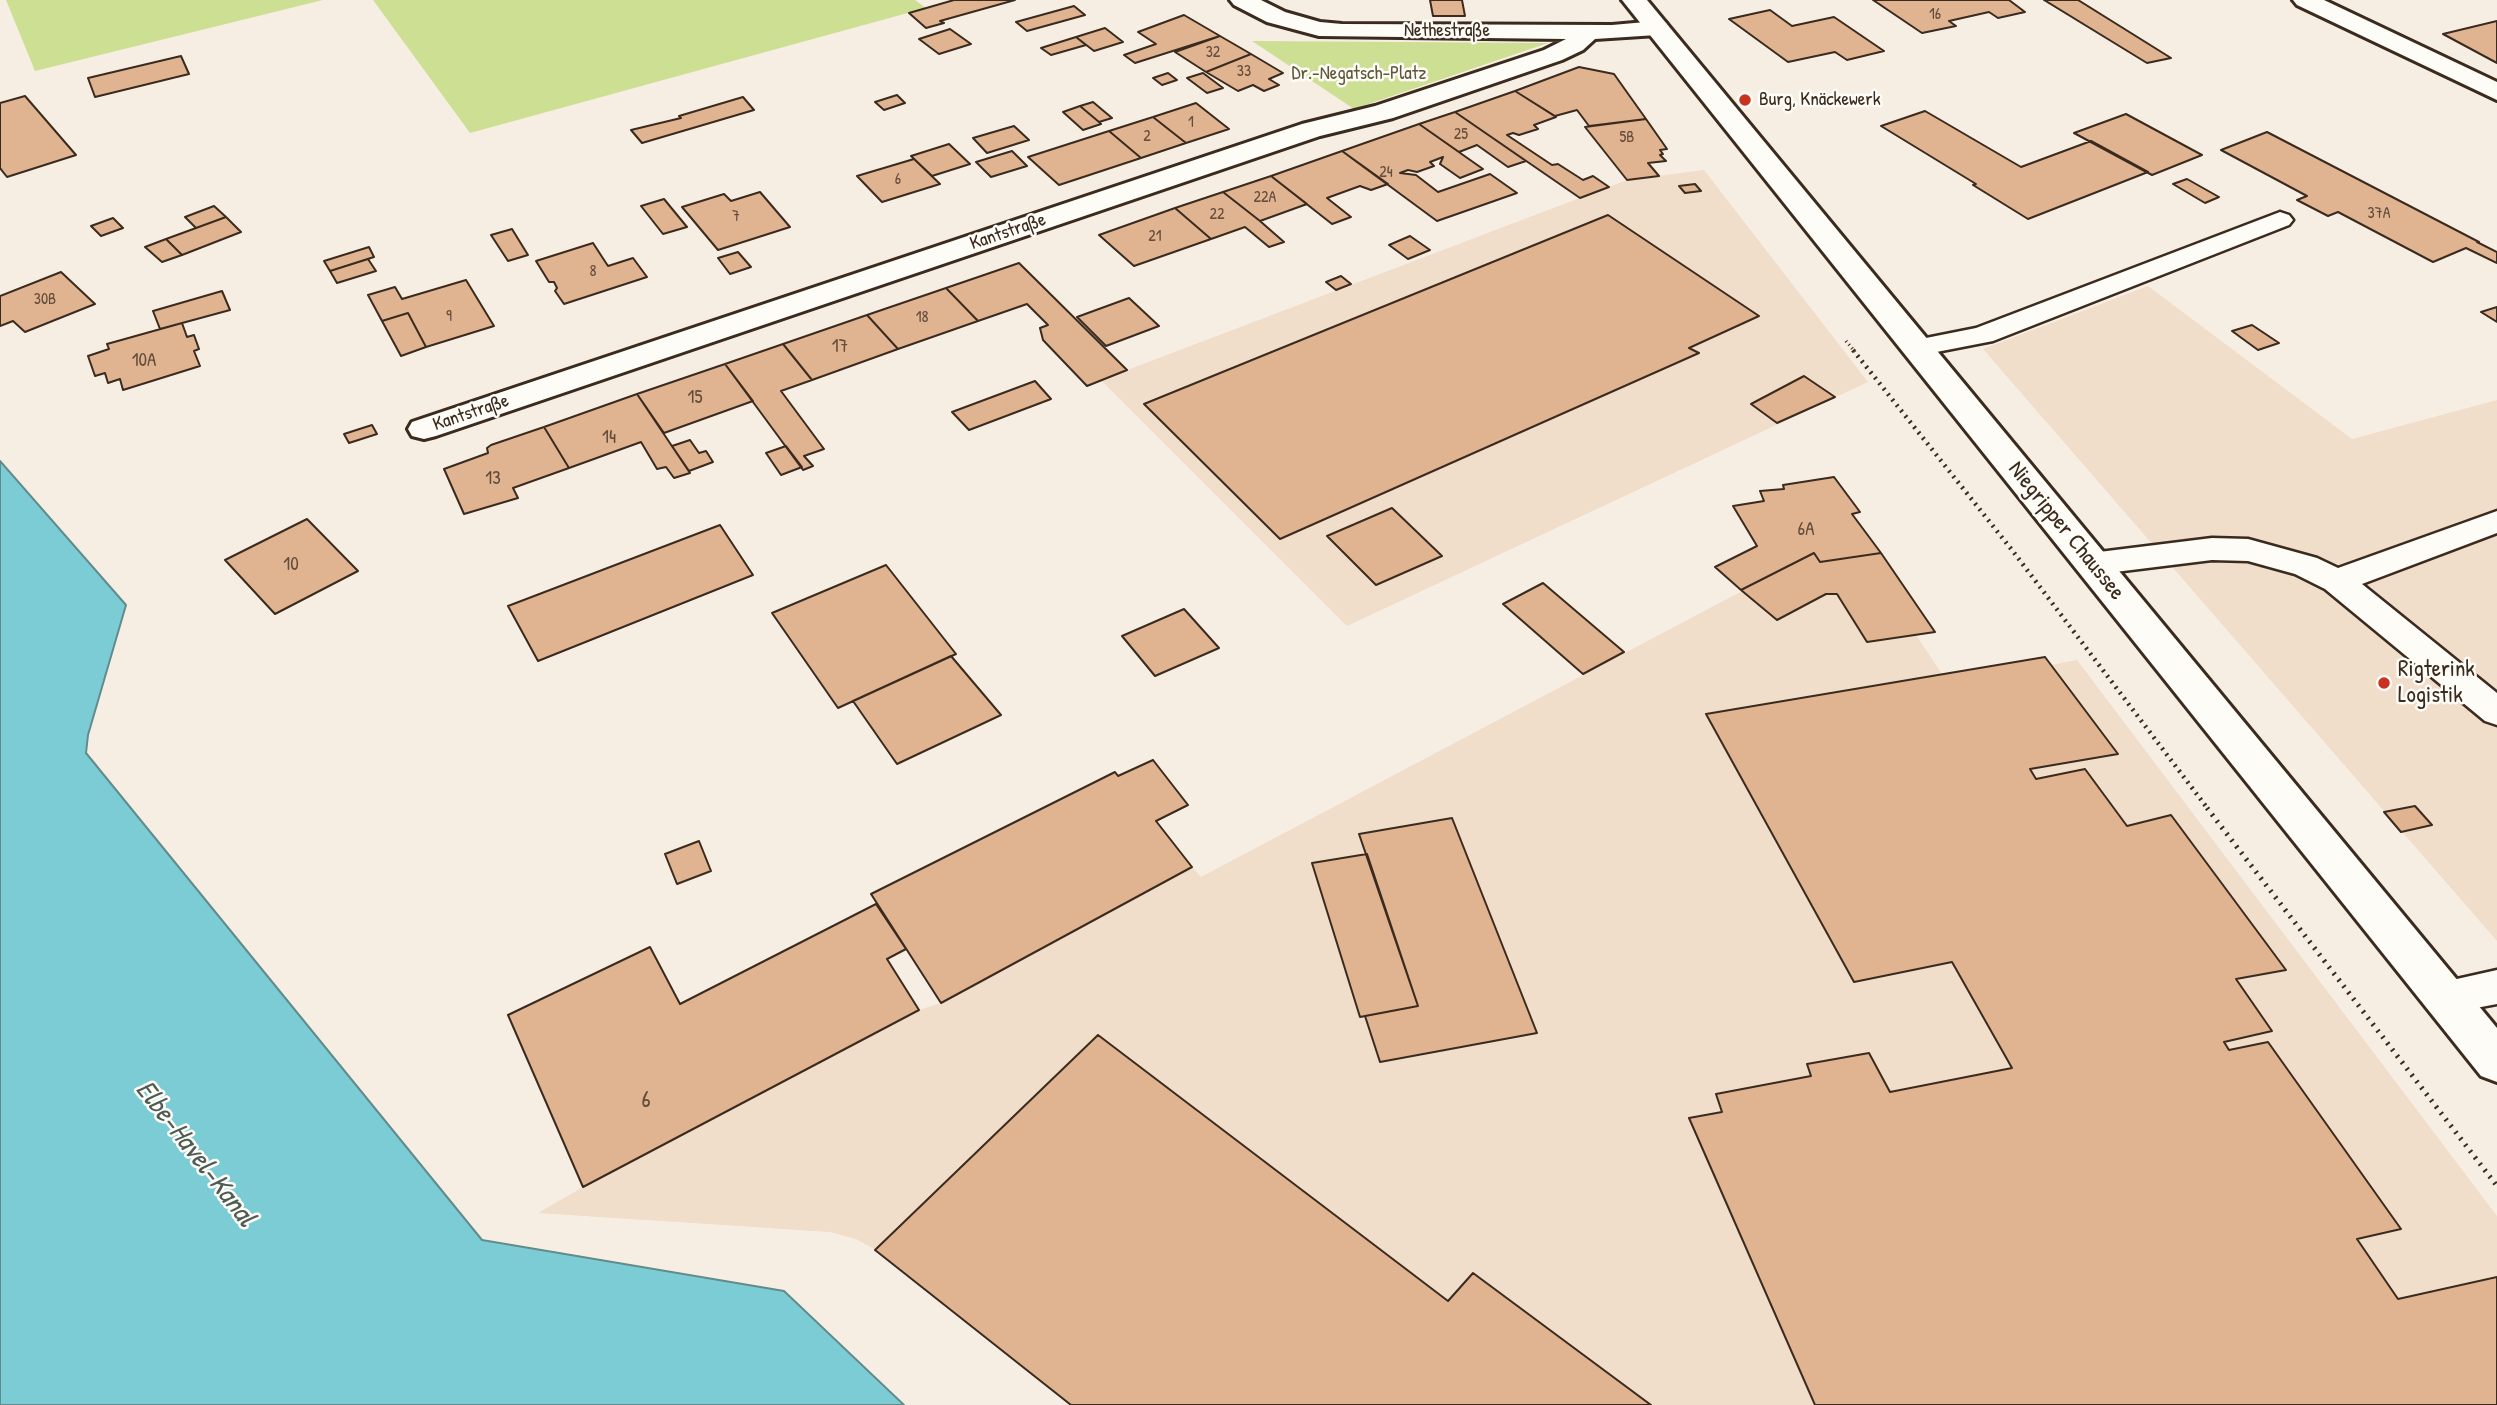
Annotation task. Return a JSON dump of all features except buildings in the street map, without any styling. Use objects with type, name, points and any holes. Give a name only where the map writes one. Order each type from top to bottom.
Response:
[{"type":"street","name":"Nethestraße","points":[[1242,0],[1276,17],[1319,29],[1342,31],[1589,32],[1657,28]]},
{"type":"street","name":"Niegripper Chaussee","points":[[1634,0],[2497,1062]]},
{"type":"street","points":[[2305,0],[2497,92]]},
{"type":"street","name":"Kantstraße","points":[[424,429],[1311,130],[1408,104],[1553,55],[1574,45],[1589,32]]},
{"type":"lane","points":[[1916,348],[1983,335],[2280,220]]},
{"type":"lane","points":[[2337,581],[2497,521]]},
{"type":"lane","points":[[2091,564],[2212,549],[2248,550],[2305,566],[2337,581],[2497,712]]},
{"type":"lane","points":[[2444,997],[2497,987]]},
{"type":"path","points":[[1839,331],[2012,550],[2039,589],[2497,1186]]},
{"type":"shaded area","points":[[1704,170],[1868,382],[1347,626],[1101,380],[1627,180]]},
{"type":"shaded area","name":"Rigterink Logistik","points":[[2148,286],[2352,439],[2497,400],[2497,941],[1983,349]]},
{"type":"shaded area","points":[[1814,553],[1881,553],[1935,632],[1916,635],[1942,674],[2045,657],[2051,665],[2077,660],[2497,1216],[2497,1405],[1071,1405],[876,1250],[856,1239],[830,1232],[538,1213],[919,1010],[941,1003],[1192,867],[1201,877]]},
{"type":"green space","points":[[6,0],[323,0],[35,71]]},
{"type":"green space","points":[[373,0],[915,0],[926,8],[470,133]]},
{"type":"green space","name":"Dr.-Negatsch-Platz","points":[[1252,41],[1548,43],[1354,109]]},
{"type":"water","name":"Elbe-Havel-Kanal","points":[[0,461],[126,605],[88,735],[86,753],[482,1240],[784,1291],[904,1405],[0,1405]]},
{"type":"place","name":"Burg, Knäckewerk","points":[[1745,100]]},
{"type":"place","name":"Rigterink Logistik","points":[[2384,683]]}]
